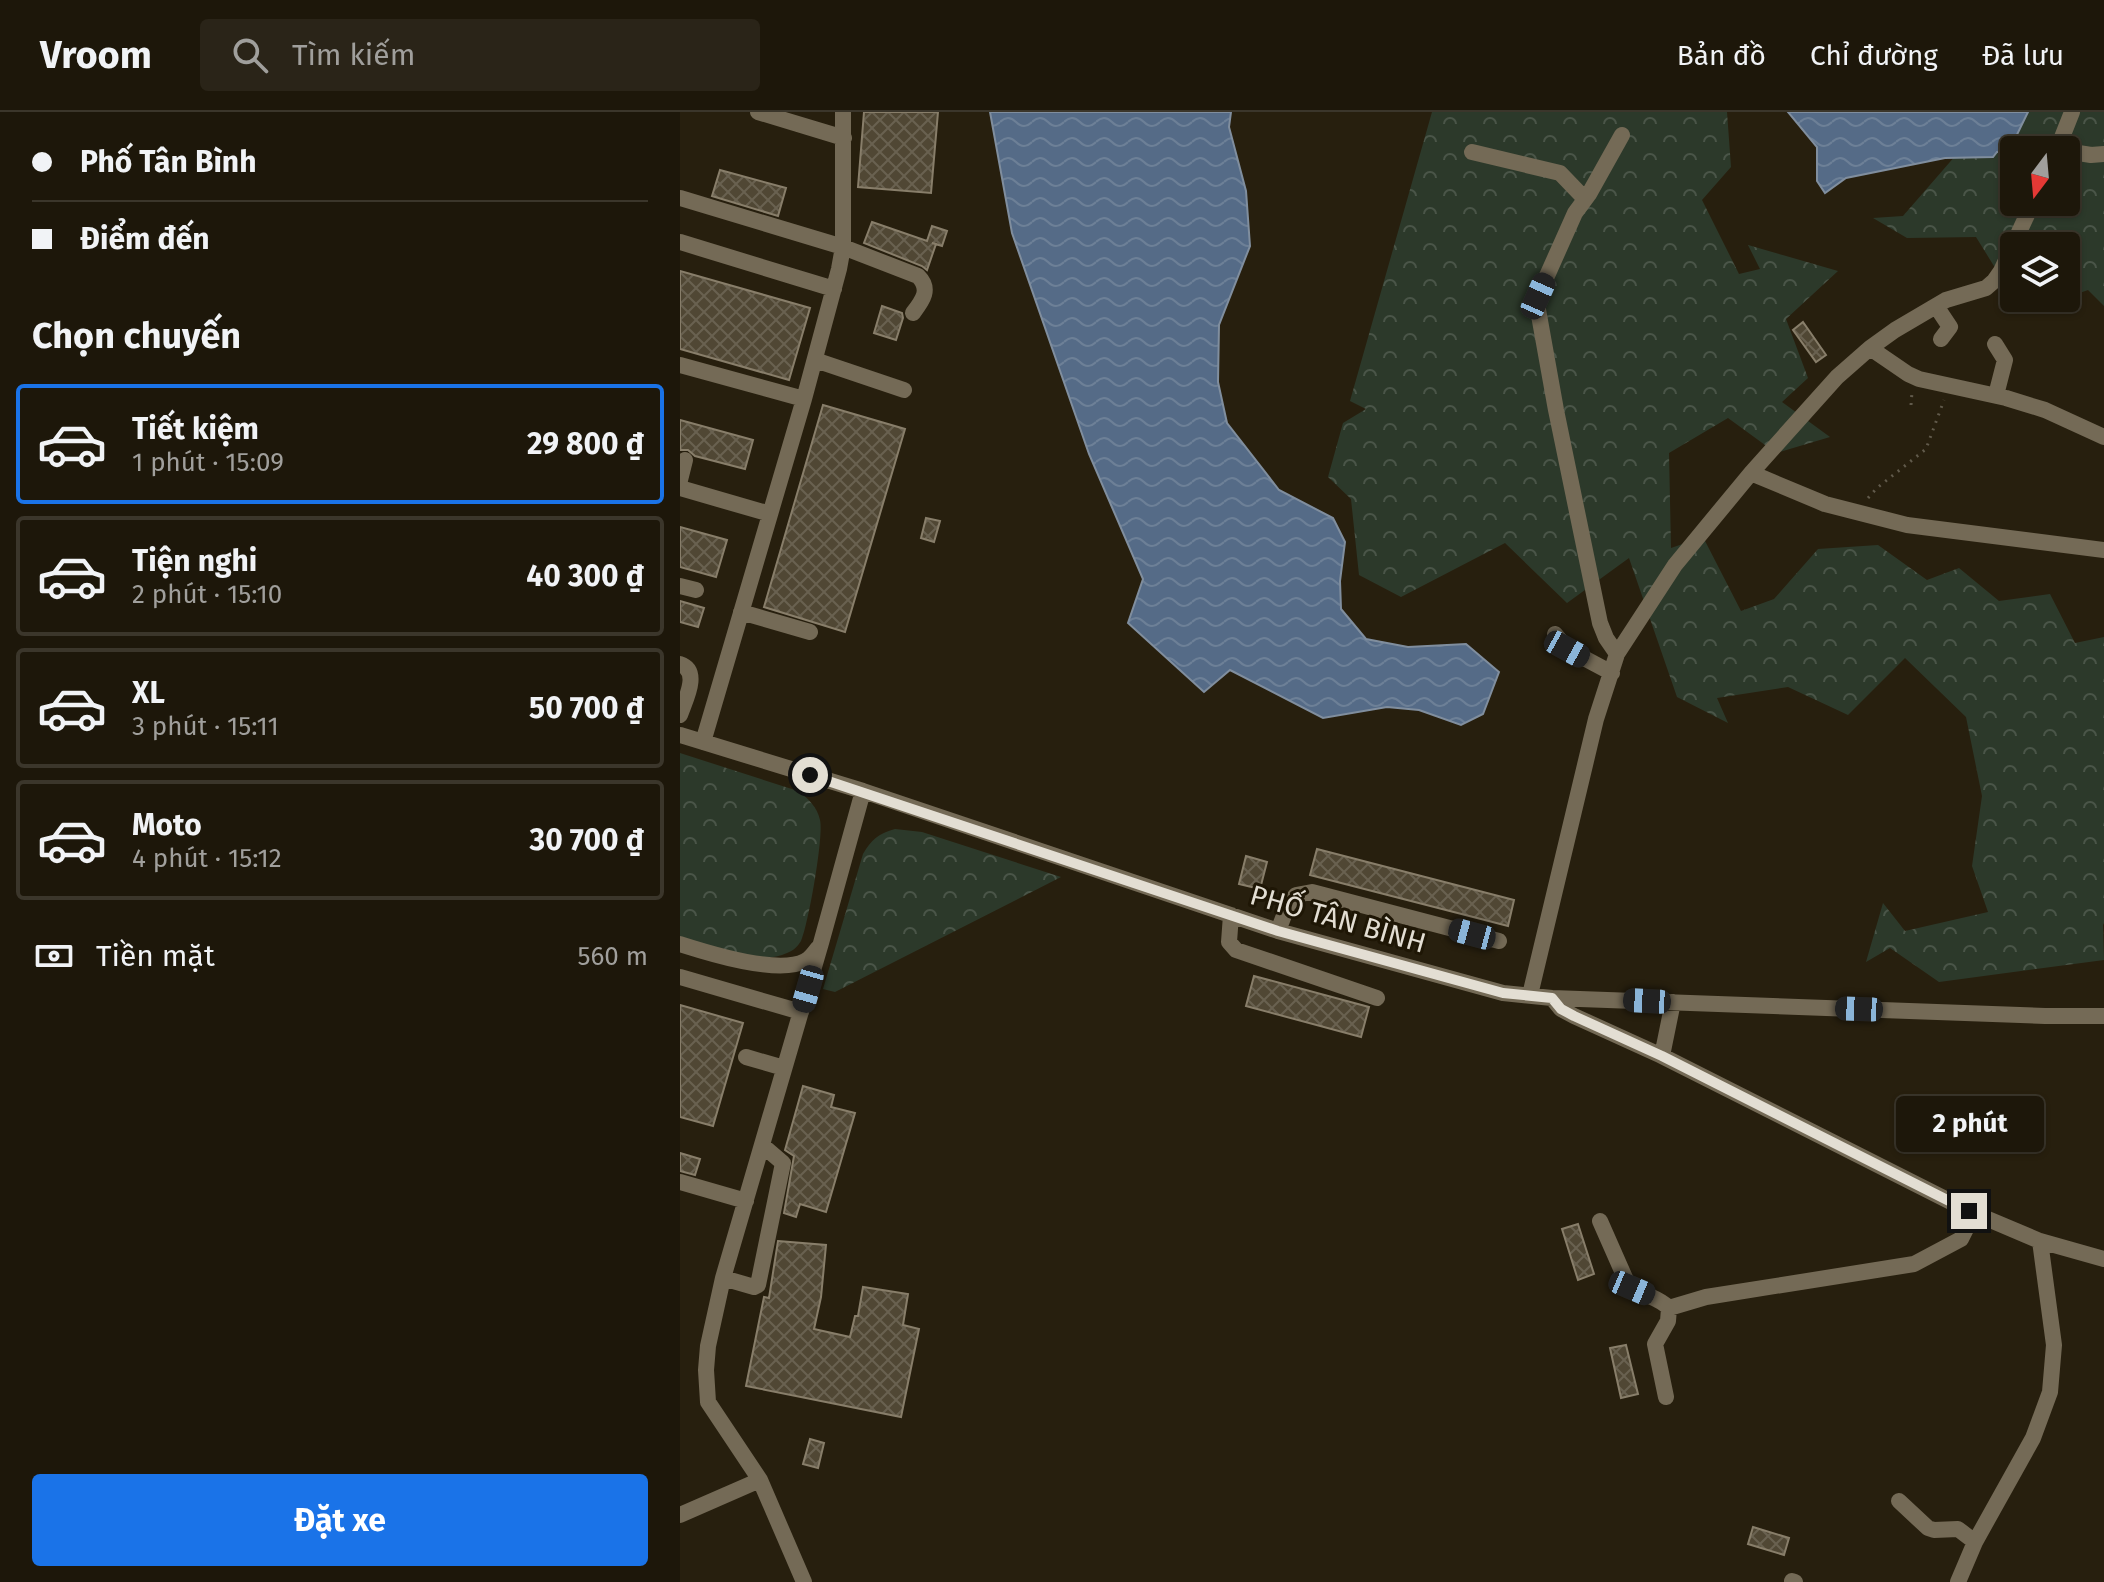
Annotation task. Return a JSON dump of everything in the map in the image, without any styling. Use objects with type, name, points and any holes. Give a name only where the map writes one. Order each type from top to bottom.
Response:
[{"type":"street","points":[[758,112],[844,138]]},
{"type":"street","points":[[703,742],[834,289],[843,247],[843,112]]},
{"type":"street","points":[[2063,136],[2072,112]]},
{"type":"street","points":[[1617,654],[1600,623],[1538,312],[1538,296],[1575,213],[1622,135]]},
{"type":"street","points":[[1472,152],[1560,173],[1585,199]]},
{"type":"street","points":[[2080,153],[2104,154]]},
{"type":"street","points":[[680,198],[843,247],[918,276],[924,283],[925,291],[924,298],[913,313]]},
{"type":"street","points":[[1530,995],[1593,733],[1617,654],[1675,565],[1751,473],[1837,377],[1870,348],[1946,300],[1986,288],[2001,271],[2027,216]]},
{"type":"street","points":[[680,242],[834,289]]},
{"type":"street","points":[[1936,306],[1950,327],[1941,339]]},
{"type":"street","points":[[1995,344],[2005,360],[1996,395]]},
{"type":"street","points":[[1870,348],[1919,379],[1996,395],[2045,410],[2104,437]]},
{"type":"street","points":[[815,360],[904,390]]},
{"type":"street","points":[[680,365],[804,399]]},
{"type":"street","points":[[680,480],[685,460]]},
{"type":"street","points":[[1751,473],[1825,504],[1907,525],[2104,550]]},
{"type":"street","points":[[680,488],[770,514]]},
{"type":"street","points":[[741,612],[810,632]]},
{"type":"street","points":[[1555,634],[1567,649],[1612,673]]},
{"type":"street","points":[[680,664],[687,666],[691,679],[680,715]]},
{"type":"street","name":"PHỐ TÂN BÌNH","points":[[680,735],[863,791],[1278,931],[1503,993],[1552,998],[2104,1016]]},
{"type":"street","points":[[804,1582],[760,1480],[708,1402],[706,1370],[723,1278],[863,791]]},
{"type":"street","points":[[1278,931],[1288,905],[1296,895],[1312,892],[1499,941]]},
{"type":"street","points":[[1231,915],[1229,942],[1236,950],[1377,998]]},
{"type":"street","points":[[680,944],[744,961],[782,965],[806,961],[821,943]]},
{"type":"street","points":[[680,977],[801,1012]]},
{"type":"street","points":[[1552,998],[1561,1009],[1574,1016],[1662,1056],[1969,1211],[2040,1241],[2104,1259]]},
{"type":"street","points":[[1662,1056],[1673,1002]]},
{"type":"street","points":[[746,1057],[784,1068]]},
{"type":"street","points":[[723,1278],[754,1287],[758,1285],[783,1163],[762,1145]]},
{"type":"street","points":[[680,1182],[746,1201]]},
{"type":"street","points":[[1669,1308],[1706,1297],[1914,1264],[1961,1239],[1967,1227],[1969,1211]]},
{"type":"street","points":[[1600,1221],[1630,1286],[1669,1308]]},
{"type":"street","points":[[1958,1582],[1975,1542],[2033,1438],[2050,1392],[2054,1345],[2040,1241]]},
{"type":"street","points":[[1666,1397],[1655,1344],[1668,1321],[1669,1308]]},
{"type":"street","points":[[680,1515],[760,1480]]},
{"type":"street","points":[[1899,1501],[1928,1528],[1958,1529],[1975,1542]]},
{"type":"path","points":[[1858,513],[1877,488],[1926,449],[1950,385]]},
{"type":"green space","points":[[1432,112],[1727,112],[1731,167],[1702,200],[1739,274],[1760,269],[1748,245],[1838,271],[1786,319],[1808,378],[1782,402],[1830,437],[1776,453],[1728,418],[1669,453],[1671,548],[1703,537],[1741,611],[1774,599],[1818,549],[1878,545],[1927,580],[1959,568],[1999,601],[2050,594],[2075,643],[2104,637],[2104,960],[1939,982],[1890,948],[1866,962],[1883,903],[1905,931],[1988,912],[1972,866],[1982,796],[1966,717],[1905,658],[1848,715],[1788,687],[1717,698],[1728,723],[1677,697],[1629,558],[1567,603],[1505,543],[1401,597],[1359,575],[1351,499],[1328,477],[1343,423],[1366,409],[1350,401]]},
{"type":"green space","points":[[2015,112],[2104,112],[2104,306],[2088,290],[2080,293],[2080,232],[2000,232],[2000,276],[1976,237],[1907,238],[1873,218],[1903,216],[1976,132]]},
{"type":"green space","points":[[680,753],[798,791],[817,811],[820,844],[811,900],[801,941],[791,951],[762,958],[680,937]]},
{"type":"green space","points":[[895,829],[922,832],[1061,877],[835,992],[823,989],[863,854],[876,838]]},
{"type":"water","points":[[990,112],[1231,112],[1229,127],[1246,191],[1250,246],[1219,325],[1218,382],[1227,423],[1279,490],[1333,518],[1345,542],[1340,581],[1341,609],[1366,639],[1408,647],[1466,644],[1499,672],[1483,714],[1461,725],[1419,710],[1387,707],[1323,718],[1230,670],[1204,692],[1128,623],[1143,579],[1089,454],[1012,233]]},
{"type":"water","points":[[1788,112],[2028,112],[2016,136],[2000,136],[2000,152],[1993,157],[1945,158],[1846,178],[1825,193],[1817,181],[1817,147]]},
{"type":"building","points":[[864,112],[938,112],[931,193],[858,187]]},
{"type":"building","points":[[720,170],[786,188],[778,216],[712,196]]},
{"type":"building","points":[[872,222],[927,241],[932,226],[947,231],[942,246],[936,244],[927,270],[864,243]]},
{"type":"building","points":[[680,271],[810,308],[789,380],[680,349]]},
{"type":"building","points":[[882,306],[902,313],[896,340],[874,333]]},
{"type":"building","points":[[1803,322],[1826,355],[1816,362],[1793,330]]},
{"type":"building","points":[[823,405],[905,429],[845,632],[764,607]]},
{"type":"building","points":[[680,420],[753,440],[745,469],[680,450]]},
{"type":"building","points":[[926,518],[940,521],[934,542],[921,538]]},
{"type":"building","points":[[680,527],[727,540],[716,577],[680,567]]},
{"type":"building","points":[[680,601],[704,608],[698,627],[680,622]]},
{"type":"building","points":[[1317,849],[1514,900],[1508,926],[1310,875]]},
{"type":"building","points":[[1246,856],[1267,862],[1260,889],[1239,884]]},
{"type":"building","points":[[1254,976],[1369,1007],[1361,1037],[1246,1006]]},
{"type":"building","points":[[680,1005],[743,1023],[713,1126],[680,1117]]},
{"type":"building","points":[[803,1086],[834,1095],[831,1107],[855,1113],[826,1212],[800,1204],[796,1217],[784,1213],[794,1156],[785,1150]]},
{"type":"building","points":[[680,1153],[700,1159],[695,1175],[680,1171]]},
{"type":"building","points":[[1578,1224],[1594,1274],[1578,1280],[1562,1229]]},
{"type":"building","points":[[778,1241],[826,1245],[821,1297],[814,1329],[850,1337],[855,1316],[858,1316],[863,1287],[908,1294],[903,1325],[919,1329],[901,1417],[746,1386],[764,1297],[769,1298]]},
{"type":"building","points":[[1626,1345],[1638,1394],[1621,1398],[1610,1348]]},
{"type":"building","points":[[810,1439],[824,1443],[818,1468],[803,1464]]},
{"type":"building","points":[[1753,1527],[1789,1538],[1784,1555],[1748,1544]]},
{"type":"route","points":[[810,775],[1278,931],[1503,993],[1552,998],[1561,1009],[1574,1016],[1662,1056],[1969,1211]]}]
